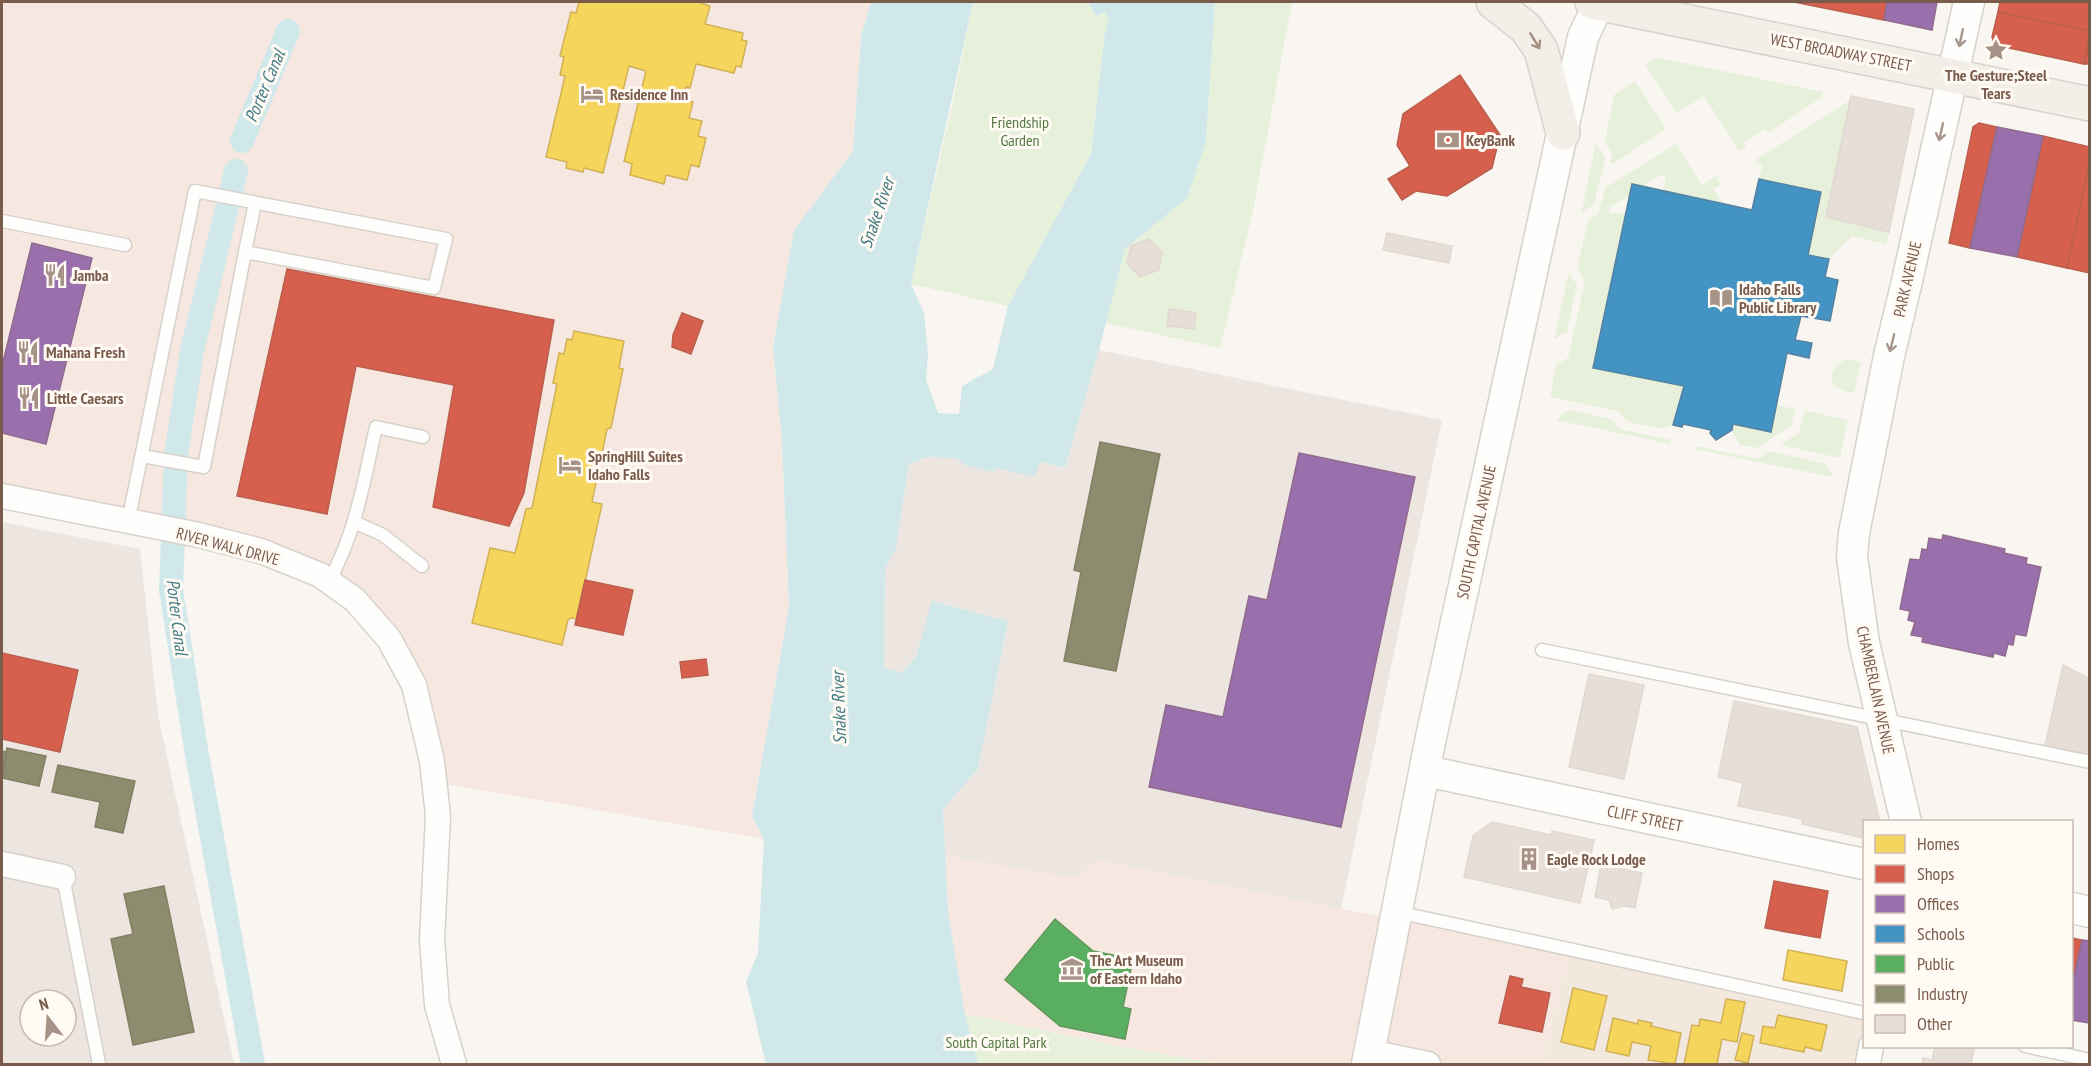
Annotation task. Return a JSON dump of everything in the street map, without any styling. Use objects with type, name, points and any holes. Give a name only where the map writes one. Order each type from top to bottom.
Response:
[{"type":"main road","points":[[1493,2],[1527,27],[1541,50],[1563,133]]},
{"type":"main road","name":"WEST BROADWAY STREET","points":[[1597,2],[2090,104]]},
{"type":"street","name":"SOUTH CAPITAL AVENUE","points":[[1368,1058],[1430,742],[1583,37],[1597,2]]},
{"type":"street","name":"PARK AVENUE","points":[[1852,557],[1854,533],[1889,356],[1969,2]]},
{"type":"street","name":"RIVER WALK DRIVE","points":[[2,496],[199,535],[261,551],[320,575],[329,581],[355,600],[389,639],[414,685],[432,761],[438,816],[432,939],[437,1005],[454,1065]]},
{"type":"street","name":"CHAMBERLAIN AVENUE","points":[[1852,557],[1864,643],[1906,820]]},
{"type":"street","name":"CLIFF STREET","points":[[1426,771],[1863,864]]},
{"type":"street","points":[[2,864],[63,877]]},
{"type":"street","points":[[2073,908],[2090,912]]},
{"type":"street","points":[[1868,1065],[1871,1048]]},
{"type":"street","points":[[1368,1058],[1428,1065]]},
{"type":"lane","points":[[136,524],[142,456],[195,191],[446,239],[434,288],[245,252]]},
{"type":"lane","points":[[142,456],[204,467],[255,203]]},
{"type":"lane","points":[[2,221],[125,245]]},
{"type":"lane","points":[[329,581],[340,562],[354,522],[375,427],[423,437]]},
{"type":"lane","points":[[354,522],[383,535],[422,566]]},
{"type":"lane","points":[[1542,650],[2090,762]]},
{"type":"lane","points":[[63,877],[99,1065]]},
{"type":"lane","points":[[1397,912],[1863,1013]]},
{"type":"lane","points":[[2030,1048],[2090,1060]]},
{"type":"shaded area","points":[[2,2],[871,2],[861,36],[853,151],[794,230],[773,347],[782,442],[789,607],[752,815],[764,839],[434,782],[414,685],[320,575],[2,493]]},
{"type":"shaded area","points":[[1099,350],[1442,420],[1341,909],[1098,860],[1076,878],[945,856],[943,809],[978,769],[1008,621],[933,601],[916,656],[902,673],[884,668],[885,569],[896,548],[909,464],[927,457],[956,458],[965,465],[995,468],[1034,477],[1040,462],[1065,468]]},
{"type":"shaded area","points":[[2,522],[140,549],[158,715],[234,1064],[2,1064]]},
{"type":"shaded area","points":[[945,856],[1076,878],[1098,860],[1341,909],[1569,950],[1541,1064],[1223,1064],[1133,1049],[965,1014],[948,912]]},
{"type":"shaded area","points":[[1569,950],[1863,1013],[1863,1048],[1868,1064],[1541,1064]]},
{"type":"green space","name":"Friendship Garden","points":[[973,2],[1088,2],[1096,16],[1104,12],[1109,19],[1105,32],[1091,154],[1008,306],[911,284],[954,97]]},
{"type":"green space","points":[[1215,2],[1292,2],[1253,211],[1220,348],[1105,323],[1125,249],[1187,198],[1206,141]]},
{"type":"green space","points":[[1655,57],[1823,92],[1822,97],[1768,133],[1765,129],[1744,143],[1746,147],[1739,151],[1704,96],[1677,113],[1645,65]]},
{"type":"green space","points":[[1635,81],[1666,129],[1614,163],[1610,163],[1612,153],[1605,141],[1614,95]]},
{"type":"green space","points":[[1851,100],[1826,217],[1889,232],[1886,244],[1852,236],[1829,259],[1808,255],[1821,192],[1759,179],[1763,165],[1755,160]]},
{"type":"green space","points":[[1596,143],[1605,158],[1594,204],[1581,214]]},
{"type":"green space","points":[[1676,144],[1702,185],[1716,176],[1721,185],[1714,189],[1711,186],[1723,203],[1663,191],[1666,176],[1661,175],[1643,186],[1632,184],[1630,195],[1610,207],[1609,212],[1625,215],[1593,367],[1684,386],[1673,425],[1662,429],[1628,422],[1618,411],[1550,397],[1556,365],[1568,358],[1585,281],[1577,268],[1588,221],[1599,213],[1605,188]]},
{"type":"green space","points":[[1569,273],[1577,285],[1567,332],[1554,339]]},
{"type":"green space","points":[[1849,359],[1861,362],[1854,393],[1839,389],[1832,380],[1833,371],[1839,363]]},
{"type":"green space","points":[[1777,405],[1795,409],[1791,426],[1757,448],[1740,445],[1732,430],[1733,424],[1771,432]]},
{"type":"green space","points":[[1568,410],[1611,419],[1620,429],[1671,440],[1670,444],[1556,420]]},
{"type":"green space","points":[[1805,411],[1848,420],[1840,458],[1781,445],[1799,433]]},
{"type":"green space","points":[[1696,446],[1758,459],[1769,451],[1826,464],[1834,476],[1695,449]]},
{"type":"green space","name":"South Capital Park","points":[[965,1014],[1133,1049],[1223,1064],[978,1064]]},
{"type":"water","name":"Snake River","points":[[871,2],[973,2],[911,284],[924,313],[928,355],[926,380],[938,413],[959,414],[962,386],[993,369],[1008,306],[1091,154],[1105,32],[1109,19],[1104,12],[1096,16],[1088,2],[1215,2],[1206,141],[1187,198],[1125,249],[1065,468],[1040,462],[1035,477],[995,468],[993,472],[965,465],[956,458],[927,457],[909,464],[896,548],[885,569],[884,668],[902,673],[916,656],[932,601],[1008,621],[978,769],[943,809],[948,912],[965,1014],[978,1064],[766,1064],[746,982],[758,953],[764,839],[752,816],[789,607],[782,442],[773,347],[794,230],[853,151],[861,36]]},
{"type":"building: Homes","name":"Residence Inn","points":[[579,2],[698,2],[710,6],[705,24],[743,33],[742,40],[747,41],[741,67],[736,66],[734,73],[696,64],[690,88],[686,87],[683,99],[693,102],[689,118],[702,121],[698,136],[706,138],[699,167],[691,165],[687,180],[666,175],[664,184],[630,175],[632,164],[624,161],[646,71],[629,66],[603,173],[584,168],[583,172],[566,168],[567,162],[546,157],[565,76],[560,75],[564,57],[560,56],[571,12],[576,13]]},
{"type":"building: Homes","name":"SpringHill Suites Idaho Falls","points":[[574,331],[624,341],[619,368],[623,369],[611,428],[607,429],[592,502],[602,504],[577,619],[568,620],[562,645],[472,623],[490,548],[515,553],[526,509],[532,508],[557,384],[553,383],[559,353],[564,354],[567,339],[572,340]]},
{"type":"building: Homes","points":[[1788,950],[1847,961],[1842,991],[1783,980]]},
{"type":"building: Homes","points":[[1573,988],[1607,996],[1594,1050],[1561,1042]]},
{"type":"building: Homes","points":[[1726,999],[1745,1002],[1737,1042],[1722,1039],[1717,1064],[1684,1064],[1692,1025],[1699,1026],[1700,1019],[1721,1023]]},
{"type":"building: Homes","points":[[1778,1015],[1827,1025],[1821,1051],[1805,1047],[1804,1052],[1760,1043],[1763,1026],[1775,1028]]},
{"type":"building: Homes","points":[[1613,1018],[1638,1024],[1638,1020],[1652,1023],[1651,1026],[1681,1033],[1675,1064],[1648,1060],[1651,1046],[1632,1042],[1629,1056],[1606,1051]]},
{"type":"building: Homes","points":[[1742,1033],[1754,1036],[1748,1063],[1735,1060]]},
{"type":"building: Shops","points":[[1794,2],[1887,2],[1884,20]]},
{"type":"building: Shops","points":[[2000,2],[2090,2],[2090,31],[1998,12]]},
{"type":"building: Shops","points":[[1998,12],[2090,31],[2084,64],[1995,45],[1992,37]]},
{"type":"building: Shops","points":[[2090,38],[2090,64],[2084,64]]},
{"type":"building: Shops","name":"KeyBank","points":[[1460,75],[1500,135],[1492,168],[1447,196],[1416,191],[1402,200],[1388,179],[1410,166],[1397,145],[1403,114]]},
{"type":"building: Shops","points":[[1979,123],[1997,127],[1970,248],[1949,243],[1973,127]]},
{"type":"building: Shops","points":[[2043,136],[2090,147],[2090,161],[2067,268],[2017,257]]},
{"type":"building: Shops","points":[[2090,161],[2090,273],[2067,268]]},
{"type":"building: Shops","points":[[287,269],[554,320],[524,493],[509,526],[433,507],[454,385],[356,366],[327,514],[237,496]]},
{"type":"building: Shops","points":[[682,313],[703,321],[691,354],[672,347],[673,335]]},
{"type":"building: Shops","points":[[585,580],[633,590],[623,635],[575,625]]},
{"type":"building: Shops","points":[[2,653],[78,670],[60,752],[2,739]]},
{"type":"building: Shops","points":[[706,659],[708,675],[682,678],[680,662]]},
{"type":"building: Shops","points":[[1774,881],[1828,891],[1820,938],[1765,928]]},
{"type":"building: Shops","points":[[2073,938],[2082,940],[2073,981]]},
{"type":"building: Shops","points":[[1510,976],[1523,979],[1521,987],[1550,993],[1542,1032],[1499,1023]]},
{"type":"building: Offices","points":[[1887,2],[1937,2],[1932,30],[1884,20]]},
{"type":"building: Offices","points":[[1997,127],[2043,136],[2017,257],[1970,248]]},
{"type":"building: Offices","points":[[32,243],[92,258],[46,444],[2,433],[2,366]]},
{"type":"building: Offices","points":[[1299,453],[1415,477],[1341,827],[1149,787],[1166,705],[1223,717],[1249,596],[1267,600]]},
{"type":"building: Offices","points":[[1943,535],[2005,549],[2004,553],[2027,558],[2026,564],[2041,567],[2026,636],[2015,634],[2013,645],[2008,644],[2005,656],[1994,653],[1993,657],[1922,642],[1923,637],[1911,635],[1915,622],[1908,620],[1910,611],[1900,609],[1910,559],[1920,560],[1922,549],[1927,550],[1929,538],[1942,540]]},
{"type":"building: Offices","points":[[2082,940],[2090,941],[2090,1023],[2073,1020],[2073,981]]},
{"type":"building: Schools","name":"Idaho Falls Public Library","points":[[1759,179],[1821,192],[1808,255],[1829,259],[1825,277],[1838,280],[1830,321],[1801,316],[1795,340],[1812,343],[1809,358],[1787,353],[1771,432],[1733,424],[1732,430],[1716,440],[1710,433],[1711,430],[1683,424],[1682,427],[1673,425],[1684,386],[1593,368],[1632,184],[1752,210]]},
{"type":"building: Public","name":"The Art Museum of Eastern Idaho","points":[[1055,919],[1093,951],[1133,959],[1123,1007],[1131,1009],[1125,1039],[1060,1026],[1005,980]]},
{"type":"building: Industry","points":[[1100,442],[1160,454],[1116,671],[1064,661],[1081,572],[1074,570]]},
{"type":"building: Industry","points":[[7,748],[46,756],[39,786],[2,778]]},
{"type":"building: Industry","points":[[2,751],[7,752],[2,776]]},
{"type":"building: Industry","points":[[58,765],[135,781],[123,833],[95,827],[100,802],[52,792]]},
{"type":"building: Industry","points":[[164,886],[194,1032],[133,1045],[111,939],[133,934],[124,894]]},
{"type":"building: Other","points":[[1851,96],[1914,109],[1889,232],[1826,217]]},
{"type":"building: Other","points":[[1387,233],[1452,246],[1449,263],[1383,250]]},
{"type":"building: Other","points":[[1149,239],[1162,252],[1159,270],[1140,277],[1127,263],[1131,246]]},
{"type":"building: Other","points":[[1169,309],[1196,313],[1194,329],[1167,326]]},
{"type":"building: Other","points":[[2063,665],[2090,679],[2090,756],[2045,746]]},
{"type":"building: Other","points":[[1589,674],[1644,685],[1624,779],[1569,767]]},
{"type":"building: Other","points":[[1734,701],[1857,727],[1880,820],[1863,820],[1863,838],[1802,824],[1803,819],[1738,806],[1743,783],[1718,777]]},
{"type":"building: Other","name":"Eagle Rock Lodge","points":[[1492,822],[1552,835],[1552,831],[1594,840],[1580,903],[1464,877],[1473,836]]},
{"type":"building: Other","points":[[1602,859],[1618,862],[1617,868],[1642,873],[1635,908],[1624,906],[1612,909],[1609,900],[1595,897]]},
{"type":"building: Other","points":[[1935,1048],[1975,1048],[1971,1064],[1922,1064],[1923,1058],[1932,1060]]},
{"type":"waterway","name":"Porter Canal","points":[[242,141],[288,31]]},
{"type":"waterway","name":"Porter Canal","points":[[236,171],[192,351],[176,455],[171,590],[196,749],[253,1064]]},
{"type":"place","name":"The Gesture;Steel Tears","points":[[1996,50]]},
{"type":"place","name":"Residence Inn","points":[[592,94]]},
{"type":"place","name":"KeyBank","points":[[1448,140]]},
{"type":"place","name":"Jamba","points":[[55,275]]},
{"type":"place","name":"Idaho Falls Public Library","points":[[1721,298]]},
{"type":"place","name":"Mahana Fresh","points":[[28,352]]},
{"type":"place","name":"Little Caesars","points":[[29,398]]},
{"type":"place","name":"SpringHill Suites Idaho Falls","points":[[570,465]]},
{"type":"place","name":"Eagle Rock Lodge","points":[[1529,859]]},
{"type":"place","name":"The Art Museum of Eastern Idaho","points":[[1072,969]]}]
